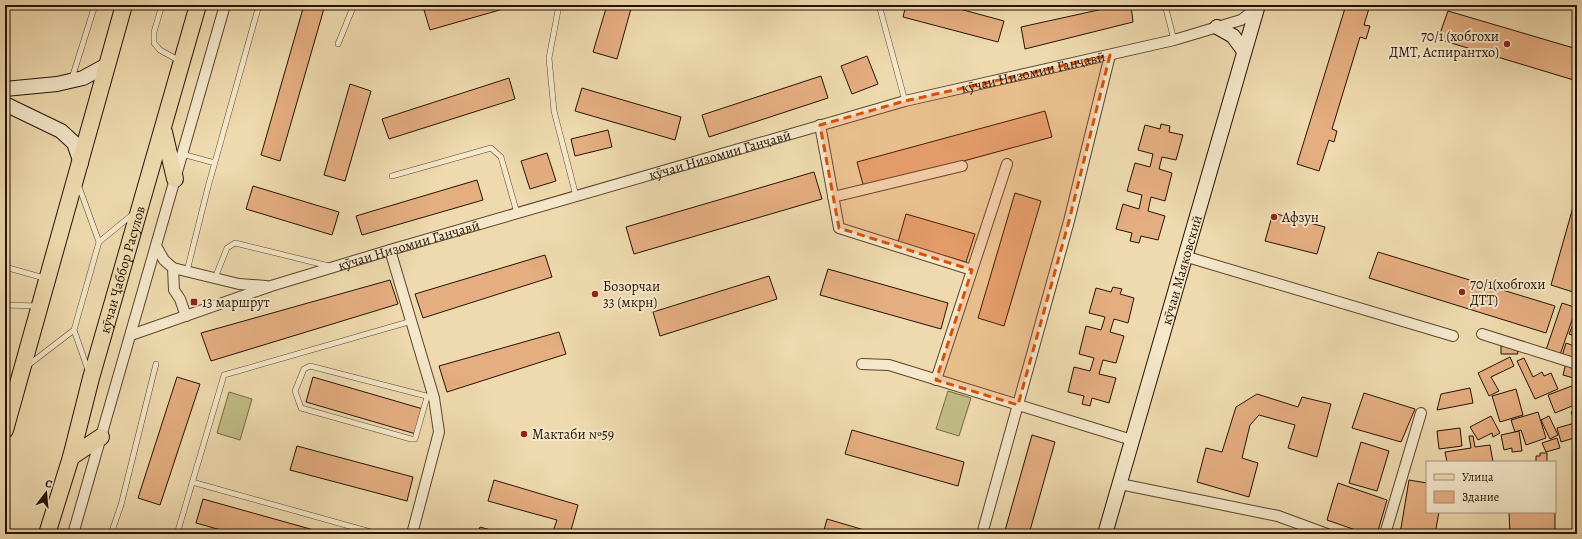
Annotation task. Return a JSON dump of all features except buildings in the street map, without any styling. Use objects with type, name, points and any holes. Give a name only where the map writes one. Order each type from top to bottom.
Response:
[{"type":"main road","points":[[5,430],[124,5]]},
{"type":"main road","name":"кӯчаи Ҷаббор Расулов","points":[[47,534],[71,457],[91,378],[164,130],[198,5]]},
{"type":"main road","points":[[164,130],[175,179]]},
{"type":"main road","points":[[71,457],[101,437]]},
{"type":"street","points":[[75,534],[101,437],[225,5]]},
{"type":"street","name":"кӯчаи Низомии Ганҷавӣ","points":[[131,335],[272,286],[332,267],[820,125],[905,101],[1174,40],[1241,20],[1257,6]]},
{"type":"street","name":"кӯчаи Маяковский","points":[[1105,534],[1257,6]]},
{"type":"street","points":[[1216,27],[1233,36],[1244,51]]},
{"type":"street","points":[[982,534],[1069,221],[1110,55]]},
{"type":"street","points":[[5,89],[71,81],[83,78],[107,65]]},
{"type":"street","points":[[5,104],[61,131],[74,144],[78,171]]},
{"type":"street","points":[[820,125],[839,228],[972,270]]},
{"type":"street","points":[[936,380],[1007,164]]},
{"type":"street","points":[[833,197],[962,166]]},
{"type":"street","points":[[156,246],[164,260],[173,268],[239,284],[272,286]]},
{"type":"street","points":[[390,250],[412,321],[439,432],[412,534]]},
{"type":"street","points":[[1184,256],[1453,336]]},
{"type":"street","points":[[173,268],[174,290],[180,299],[186,316]]},
{"type":"street","points":[[1482,334],[1577,364]]},
{"type":"street","points":[[862,364],[889,365],[1132,440]]},
{"type":"street","points":[[1385,534],[1421,413]]},
{"type":"street","points":[[1120,484],[1278,516],[1327,534]]},
{"type":"lane","points":[[71,81],[95,5]]},
{"type":"lane","points":[[162,5],[154,32],[154,43],[160,50],[183,62]]},
{"type":"lane","points":[[187,271],[259,5]]},
{"type":"lane","points":[[338,44],[354,5]]},
{"type":"lane","points":[[559,5],[549,58],[554,111],[576,196]]},
{"type":"lane","points":[[879,5],[905,101]]},
{"type":"lane","points":[[1165,5],[1174,40]]},
{"type":"lane","points":[[392,176],[491,148],[501,158],[517,213]]},
{"type":"lane","points":[[182,154],[215,163]]},
{"type":"lane","points":[[78,171],[99,242],[74,330],[91,378]]},
{"type":"lane","points":[[99,242],[140,208]]},
{"type":"lane","points":[[215,278],[227,248],[235,243],[332,267]]},
{"type":"lane","points":[[5,267],[48,279]]},
{"type":"lane","points":[[5,305],[40,306]]},
{"type":"lane","points":[[177,534],[224,375],[412,321]]},
{"type":"lane","points":[[22,370],[74,330]]},
{"type":"lane","points":[[111,534],[121,505],[156,364]]},
{"type":"lane","points":[[310,366],[430,398],[414,439],[411,439],[301,408],[295,391],[304,369],[310,366]]},
{"type":"lane","points":[[192,482],[378,534]]},
{"type":"highlighted area","points":[[1110,55],[1069,221],[1018,405],[936,380],[972,270],[839,228],[820,125],[905,101]]},
{"type":"shaded area","points":[[948,391],[971,398],[959,436],[936,429]]},
{"type":"shaded area","points":[[229,392],[252,399],[240,440],[217,433]]},
{"type":"place","name":"70/1 (хобгохи ДМТ, Аспирантхо)","points":[[1507,44]]},
{"type":"place","name":"Афзун","points":[[1274,217]]},
{"type":"place","name":"70/1(хобгохи ДТТ)","points":[[1462,292]]},
{"type":"place","name":"Бозорчаи 33 (мкрн)","points":[[595,294]]},
{"type":"place","name":"13 маршрут","points":[[194,302]]},
{"type":"place","name":"Мактаби №59","points":[[524,434]]}]
